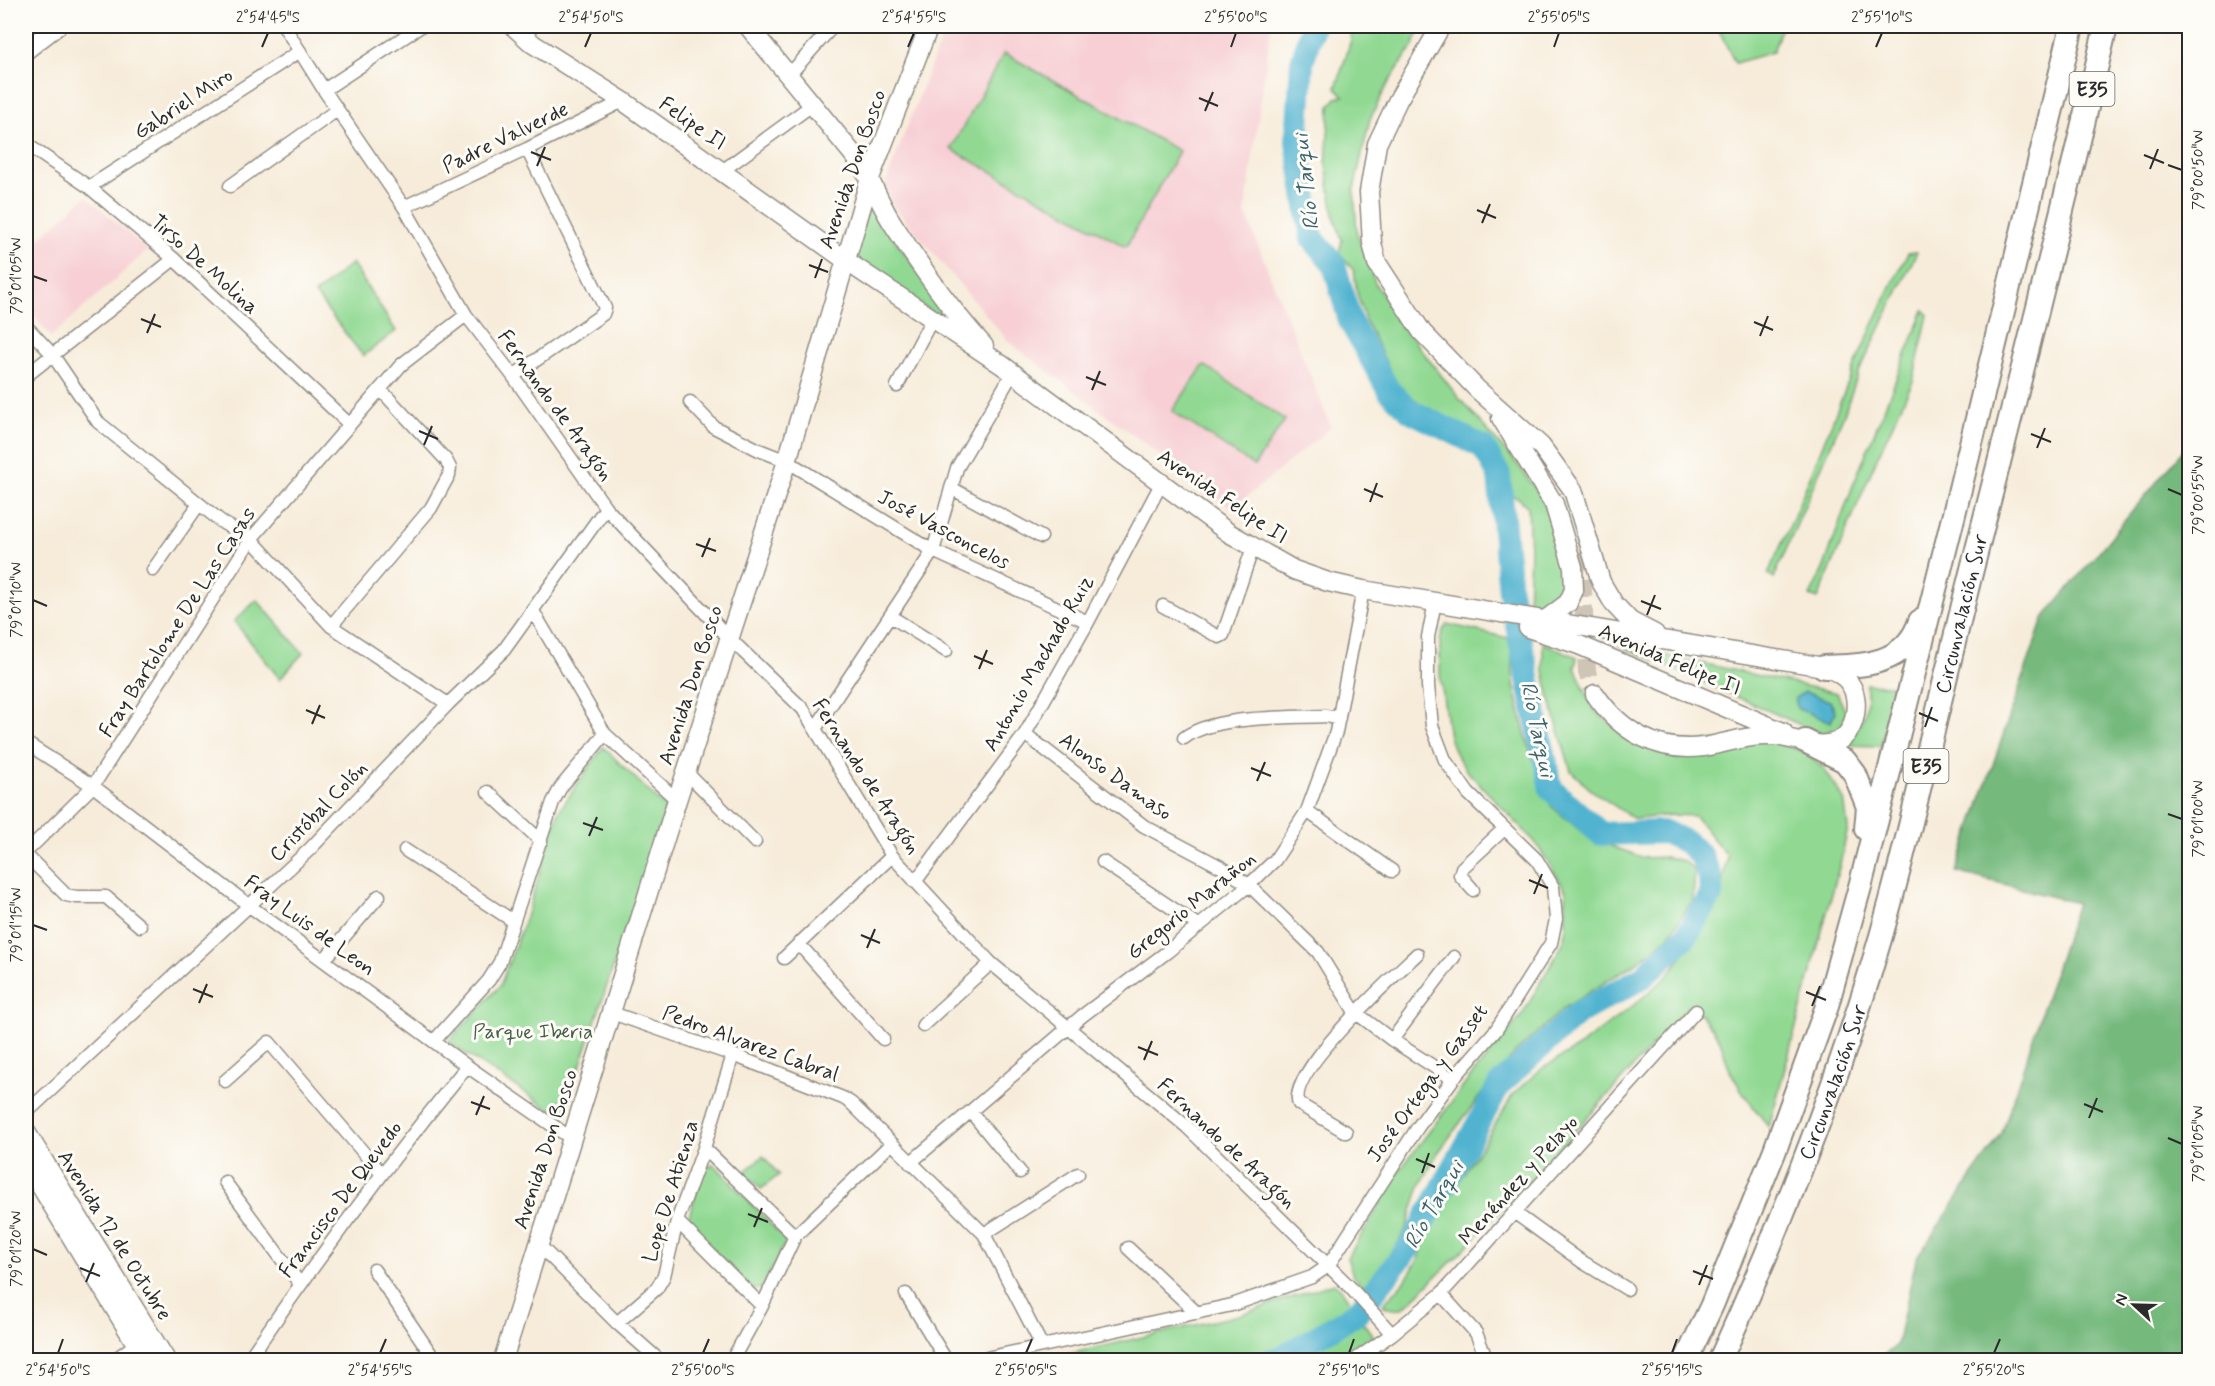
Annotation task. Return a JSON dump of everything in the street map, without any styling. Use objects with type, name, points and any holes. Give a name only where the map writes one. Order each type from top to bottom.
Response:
[{"type":"highway","name":"Circunvalación Sur","points":[[1686,1360],[1712,1305],[1775,1150],[1826,1009],[1861,883],[2072,26]]},
{"type":"highway","name":"Circunvalación Sur","points":[[1720,1360],[1748,1298],[1804,1160],[1857,1016],[1881,936],[1911,826],[1953,645],[2074,165],[2106,26]]},
{"type":"highway","points":[[1824,667],[1873,663],[1893,655],[1904,647],[1917,631],[1938,575]]},
{"type":"highway","points":[[1805,741],[1845,761],[1855,774],[1868,807],[1861,883]]},
{"type":"main road","points":[[26,50],[57,26]]},
{"type":"main road","name":"Felipe II","points":[[513,26],[533,45],[623,101],[845,260]]},
{"type":"main road","name":"Avenida Felipe II","points":[[748,26],[870,178],[893,224],[972,334],[1007,370]]},
{"type":"main road","name":"Avenida Don Bosco","points":[[503,1360],[677,800],[786,461],[870,178],[929,26]]},
{"type":"main road","points":[[1441,26],[1398,100],[1377,144],[1369,192],[1372,243],[1377,263],[1422,332],[1477,389],[1537,458],[1554,483],[1568,511],[1581,552]]},
{"type":"main road","name":"Avenida Felipe II","points":[[845,260],[1007,370],[1161,484],[1253,547],[1311,576],[1363,590],[1541,624],[1668,641],[1824,667]]},
{"type":"main road","points":[[1477,389],[1503,422],[1554,504],[1573,567],[1574,590],[1568,603],[1541,624]]},
{"type":"main road","points":[[1477,389],[1541,446],[1573,490],[1601,582],[1614,604],[1630,621],[1668,641]]},
{"type":"main road","name":"Avenida Felipe II","points":[[1541,624],[1579,645],[1805,741]]},
{"type":"main road","points":[[1595,694],[1620,724],[1651,742],[1671,747],[1705,747],[1754,735],[1775,736],[1828,745],[1841,740],[1850,729],[1855,717],[1856,700],[1852,686],[1841,674],[1824,667]]},
{"type":"main road","name":"Avenida 12 de Octubre","points":[[26,1132],[166,1360]]},
{"type":"main road","name":"Avenida 12 de Octubre","points":[[26,1162],[146,1360]]},
{"type":"street","name":"Fernando de Aragón","points":[[284,26],[337,110],[404,207],[466,315],[513,376],[606,508],[729,638],[803,710],[892,856],[991,963],[1186,1127],[1349,1286],[1389,1330]]},
{"type":"street","points":[[324,90],[421,26]]},
{"type":"street","points":[[789,75],[833,26]]},
{"type":"street","name":"Gabriel Miro","points":[[89,187],[300,51]]},
{"type":"street","name":"Padre Valverde","points":[[404,207],[623,101]]},
{"type":"street","points":[[722,171],[812,105]]},
{"type":"street","points":[[230,186],[337,110]]},
{"type":"street","name":"Tirso De Molina","points":[[26,144],[89,187],[174,260],[349,424]]},
{"type":"street","points":[[513,376],[603,314],[605,308],[527,149]]},
{"type":"street","points":[[26,375],[174,260]]},
{"type":"street","name":"Fray Bartolome De Las Casas","points":[[26,854],[93,786],[251,539],[401,365],[466,315]]},
{"type":"street","points":[[897,386],[932,319]]},
{"type":"street","points":[[26,326],[52,354],[98,422],[223,524],[251,539],[331,626],[448,704]]},
{"type":"street","points":[[815,729],[933,550],[957,468],[1007,370]]},
{"type":"street","points":[[331,626],[431,508],[449,476],[450,468],[446,460],[380,389]]},
{"type":"street","name":"José Vasconcelos","points":[[690,402],[714,427],[786,461],[933,550],[1088,622]]},
{"type":"street","name":"Antonio Machado Ruiz","points":[[915,882],[1025,734],[1088,622],[1161,484]]},
{"type":"street","points":[[951,488],[1041,537]]},
{"type":"street","points":[[153,570],[199,504]]},
{"type":"street","name":"Cristóbal Colón","points":[[26,1113],[310,849],[448,704],[504,650],[606,508]]},
{"type":"street","points":[[1163,606],[1219,637],[1223,635],[1253,547]]},
{"type":"street","name":"Gregorio Marañon","points":[[910,1163],[1069,1027],[1199,926],[1249,885],[1275,860],[1307,811],[1336,732],[1363,590]]},
{"type":"street","name":"José Ortega y Gasset","points":[[977,1360],[1232,1305],[1312,1277],[1328,1266],[1418,1127],[1453,1079],[1496,1030],[1551,943],[1557,919],[1553,887],[1537,860],[1468,793],[1445,760],[1432,726],[1428,686],[1428,637],[1440,603]]},
{"type":"street","points":[[533,611],[605,734],[677,800]]},
{"type":"street","points":[[890,616],[946,651]]},
{"type":"street","points":[[1184,738],[1202,729],[1224,723],[1325,716],[1339,718]]},
{"type":"street","points":[[434,1041],[489,980],[500,962],[553,802],[561,787],[605,734]]},
{"type":"street","name":"Alonso Damaso","points":[[1025,734],[1143,826],[1221,867],[1249,885],[1318,952],[1355,1012],[1392,1040],[1453,1079]]},
{"type":"street","name":"Fray Luis de Leon","points":[[26,743],[93,786],[250,906],[467,1066],[572,1138]]},
{"type":"street","points":[[686,772],[755,842]]},
{"type":"street","points":[[488,792],[541,841]]},
{"type":"street","points":[[1307,811],[1392,872]]},
{"type":"street","points":[[1473,890],[1460,875],[1462,868],[1504,829]]},
{"type":"street","points":[[405,850],[513,921]]},
{"type":"street","points":[[26,854],[66,895],[106,897],[140,926]]},
{"type":"street","points":[[784,958],[892,856]]},
{"type":"street","points":[[1103,862],[1199,926]]},
{"type":"street","points":[[324,960],[379,896]]},
{"type":"street","points":[[799,944],[883,1039]]},
{"type":"street","points":[[1346,1132],[1299,1104],[1297,1099],[1306,1073],[1355,1012],[1417,954]]},
{"type":"street","points":[[1392,1040],[1454,957]]},
{"type":"street","points":[[923,1025],[991,963]]},
{"type":"street","name":"Menéndez y Pelayo","points":[[1355,1360],[1389,1330],[1441,1294],[1696,1011]]},
{"type":"street","name":"Pedro Alvarez Cabral","points":[[612,1013],[733,1055],[851,1103],[984,1234],[1042,1346]]},
{"type":"street","points":[[225,1081],[270,1042],[381,1173]]},
{"type":"street","name":"Lope De Atienza","points":[[617,1323],[657,1288],[664,1276],[677,1221],[704,1148],[733,1055]]},
{"type":"street","name":"Francisco De Quevedo","points":[[248,1360],[381,1173],[467,1066]]},
{"type":"street","points":[[971,1112],[1020,1172]]},
{"type":"street","points":[[732,1360],[762,1306],[795,1236],[891,1144]]},
{"type":"street","points":[[704,1148],[795,1236]]},
{"type":"street","points":[[984,1234],[1078,1174]]},
{"type":"street","points":[[225,1182],[300,1284]]},
{"type":"street","points":[[1515,1214],[1581,1261],[1627,1289]]},
{"type":"street","points":[[677,1221],[762,1306]]},
{"type":"street","points":[[538,1245],[617,1323],[659,1360]]},
{"type":"street","points":[[1128,1248],[1197,1313]]},
{"type":"street","points":[[374,1270],[435,1360]]},
{"type":"street","points":[[906,1294],[946,1360]]},
{"type":"street","points":[[1441,1294],[1476,1333],[1487,1360]]},
{"type":"street","points":[[114,1360],[136,1344]]},
{"type":"shaded area","points":[[946,26],[1271,26],[1245,213],[1331,427],[1232,509],[1009,342],[893,206],[884,187]]},
{"type":"shaded area","points":[[86,196],[148,250],[51,337],[26,307],[26,251]]},
{"type":"green space","points":[[1362,26],[1422,26],[1413,46],[1387,85],[1370,119],[1354,189],[1357,233],[1376,285],[1399,321],[1458,397],[1518,465],[1545,502],[1561,553],[1564,584],[1559,599],[1528,608],[1530,550],[1528,507],[1517,497],[1492,490],[1472,434],[1430,411],[1398,386],[1365,320],[1357,293],[1354,271],[1339,253],[1342,240],[1334,216],[1326,164],[1330,106],[1336,98],[1344,96],[1336,88],[1351,40],[1352,29]]},
{"type":"green space","points":[[1717,26],[1782,26],[1773,52],[1735,63]]},
{"type":"green space","points":[[1004,53],[1179,151],[1126,247],[951,149]]},
{"type":"green space","points":[[869,205],[970,341],[854,256]]},
{"type":"green space","points":[[1917,252],[1858,374],[1844,414],[1774,578],[1768,574],[1863,348],[1908,253]]},
{"type":"green space","points":[[352,263],[396,331],[363,356],[315,294]]},
{"type":"green space","points":[[1924,310],[1928,315],[1913,381],[1877,458],[1818,599],[1810,596],[1824,567],[1852,488]]},
{"type":"green space","points":[[1204,365],[1285,420],[1254,466],[1172,411]]},
{"type":"green space","points":[[2189,443],[2189,1360],[1878,1360],[1897,1345],[1916,1259],[2002,1133],[2077,903],[1956,872],[2043,619]]},
{"type":"green space","points":[[257,600],[303,653],[280,679],[234,621]]},
{"type":"green space","points":[[1447,624],[1508,638],[1514,684],[1525,733],[1543,793],[1552,807],[1589,838],[1644,858],[1666,857],[1684,861],[1695,871],[1693,900],[1669,936],[1639,961],[1564,1008],[1515,1053],[1494,1077],[1437,1154],[1420,1186],[1406,1229],[1390,1257],[1379,1273],[1362,1286],[1353,1275],[1347,1258],[1377,1210],[1385,1190],[1472,1075],[1522,1015],[1563,943],[1566,927],[1566,891],[1548,862],[1535,842],[1466,770],[1455,753],[1449,737],[1440,675],[1440,640]]},
{"type":"green space","points":[[1543,643],[1577,657],[1575,668],[1595,711],[1635,743],[1769,740],[1805,752],[1824,769],[1844,799],[1848,828],[1840,864],[1769,1127],[1734,1078],[1716,1034],[1691,1003],[1478,1235],[1403,1308],[1393,1309],[1383,1305],[1407,1278],[1418,1260],[1431,1224],[1514,1093],[1541,1069],[1577,1048],[1661,982],[1673,969],[1719,899],[1727,856],[1695,816],[1673,815],[1634,819],[1591,790],[1571,771],[1543,668]]},
{"type":"green space","points":[[1619,645],[1837,693],[1846,713],[1841,727],[1821,734]]},
{"type":"green space","points":[[1866,684],[1901,686],[1880,746],[1846,745],[1866,710]]},
{"type":"green space","name":"Parque Iberia","points":[[603,747],[666,808],[563,1118],[448,1042],[500,986],[527,914],[559,811]]},
{"type":"green space","points":[[763,1156],[779,1175],[761,1189],[744,1172]]},
{"type":"green space","points":[[714,1164],[786,1241],[763,1288],[752,1290],[687,1222],[704,1168]]},
{"type":"green space","points":[[1334,1283],[1342,1290],[1374,1338],[1332,1360],[1043,1360],[1239,1315]]},
{"type":"water","points":[[1805,692],[1830,701],[1835,711],[1831,722],[1798,709],[1795,698]]},
{"type":"waterway","name":"Río Tarqui","points":[[1272,1360],[1281,1358],[1357,1313],[1411,1245],[1500,1084],[1578,1013],[1643,977],[1686,936],[1711,895],[1710,876],[1701,856],[1688,843],[1665,832],[1601,834],[1551,789],[1510,591],[1499,475],[1483,447],[1411,411],[1389,391],[1350,321],[1334,264],[1312,238],[1297,142],[1302,62],[1313,26]]},
{"type":"tunnel","points":[[1581,552],[1587,672],[1595,694]]}]
